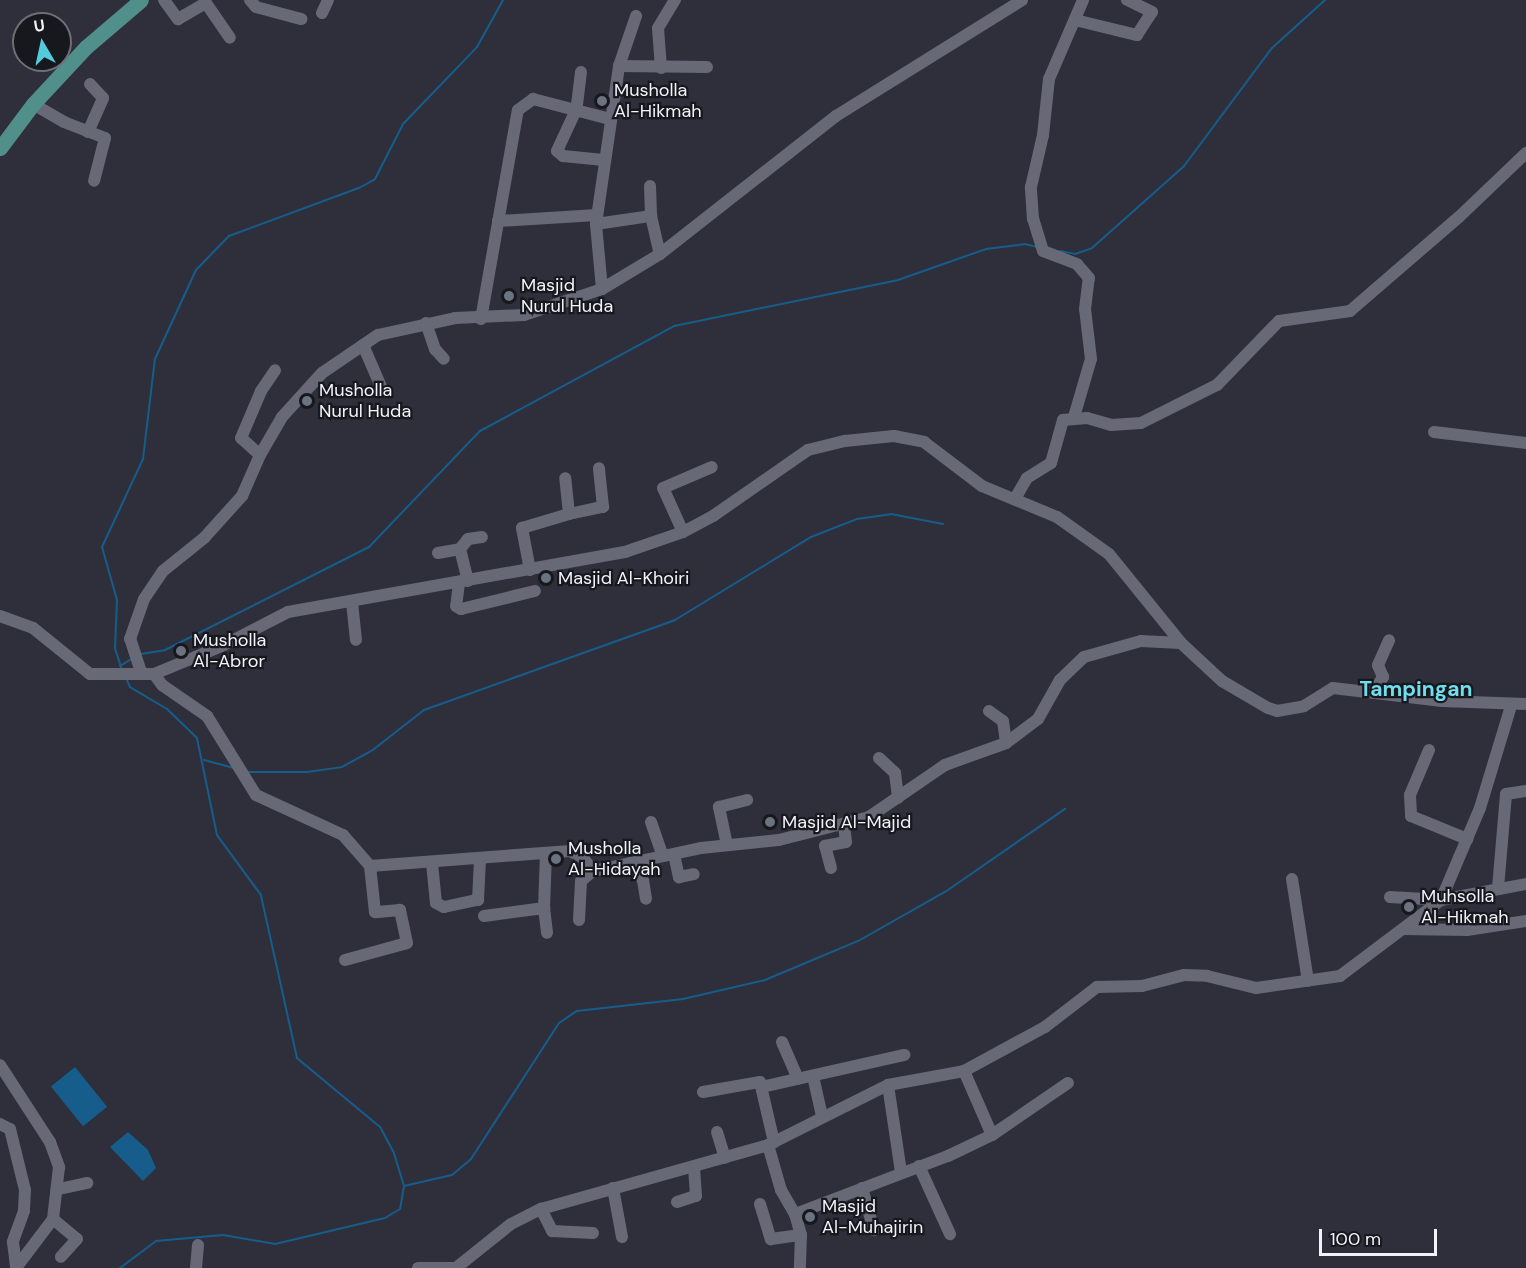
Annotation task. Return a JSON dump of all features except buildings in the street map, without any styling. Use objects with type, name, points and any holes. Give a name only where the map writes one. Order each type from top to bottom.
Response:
[{"type":"main road","points":[[0,148],[33,104],[86,47],[141,0]]},
{"type":"street","points":[[165,0],[178,19],[205,1],[230,38]]},
{"type":"street","points":[[250,0],[301,19]]},
{"type":"street","points":[[322,13],[328,0]]},
{"type":"street","points":[[661,68],[658,28],[675,0]]},
{"type":"street","points":[[135,664],[132,624],[153,584],[163,571],[204,538],[243,496],[260,455],[282,417],[322,373],[378,334],[426,323],[524,315],[602,289],[660,254],[836,116],[1022,0]]},
{"type":"street","points":[[1074,417],[1091,359],[1085,309],[1089,278],[1077,264],[1043,251],[1033,219],[1031,187],[1045,126],[1048,79],[1083,0]]},
{"type":"street","points":[[1075,20],[1137,35],[1152,12],[1127,0]]},
{"type":"street","points":[[602,289],[596,219],[619,66],[636,16]]},
{"type":"street","points":[[619,66],[707,67]]},
{"type":"street","points":[[581,72],[576,110],[557,151],[559,155],[604,160]]},
{"type":"street","points":[[88,132],[103,98],[90,84]]},
{"type":"street","points":[[481,319],[518,110],[533,99],[610,119]]},
{"type":"street","points":[[33,104],[106,140],[94,181]]},
{"type":"street","points":[[1016,497],[1027,478],[1051,463],[1060,424],[1074,417],[1111,425],[1141,423],[1217,385],[1280,321],[1350,311],[1459,217],[1526,153]]},
{"type":"street","points":[[650,186],[651,216],[660,254]]},
{"type":"street","points":[[498,220],[651,216]]},
{"type":"street","points":[[426,323],[435,349],[444,359]]},
{"type":"street","points":[[363,345],[382,389]]},
{"type":"street","points":[[260,455],[241,438],[261,391],[275,370]]},
{"type":"street","points":[[1434,432],[1526,443]]},
{"type":"street","points":[[154,674],[222,646],[272,617],[323,604],[352,602],[601,559],[683,532],[752,490],[796,456],[821,446],[868,437],[894,436],[924,442],[982,486],[1016,497],[1057,518],[1109,554],[1180,643],[1222,681],[1277,711],[1304,706],[1334,688],[1511,706],[1526,704]]},
{"type":"street","points":[[683,532],[663,488],[712,467]]},
{"type":"street","points":[[530,570],[522,528],[603,507],[599,468]]},
{"type":"street","points":[[565,478],[569,514]]},
{"type":"street","points":[[438,553],[460,549],[468,539],[482,537]]},
{"type":"street","points":[[460,549],[464,582],[456,606],[461,609],[535,591]]},
{"type":"street","points":[[352,602],[356,640]]},
{"type":"street","points":[[0,616],[33,628],[90,674],[116,675],[135,664]]},
{"type":"street","points":[[1374,692],[1383,676],[1378,665],[1389,640]]},
{"type":"street","points":[[579,920],[581,881],[592,871],[727,845],[779,840],[869,817],[945,765],[1006,744],[1038,719],[1060,680],[1084,657],[1140,641],[1180,643]]},
{"type":"street","points":[[135,664],[154,674],[162,685],[207,716],[256,795],[275,808],[343,835],[370,866],[375,912],[400,910],[407,943],[345,960]]},
{"type":"street","points":[[418,1268],[454,1268],[511,1224],[541,1209],[694,1168],[771,1144],[822,1116],[888,1085],[963,1071],[1045,1027],[1097,987],[1142,986],[1184,975],[1207,976],[1256,988],[1340,976],[1441,900],[1467,839],[1511,706]]},
{"type":"street","points":[[989,711],[1003,721],[1006,744]]},
{"type":"street","points":[[1429,750],[1410,795],[1411,816],[1467,839]]},
{"type":"street","points":[[879,758],[895,773],[898,798]]},
{"type":"street","points":[[1498,888],[1506,794],[1526,791]]},
{"type":"street","points":[[727,845],[719,807],[747,800]]},
{"type":"street","points":[[651,822],[679,877],[694,874]]},
{"type":"street","points":[[831,868],[825,846],[846,842],[844,825]]},
{"type":"street","points":[[370,866],[546,853],[577,853],[592,871]]},
{"type":"street","points":[[546,853],[544,908],[547,933]]},
{"type":"street","points":[[432,863],[436,903],[444,907],[478,900],[480,859]]},
{"type":"street","points":[[630,863],[643,880],[646,898]]},
{"type":"street","points":[[1292,879],[1308,981]]},
{"type":"street","points":[[1390,897],[1441,900],[1526,884]]},
{"type":"street","points":[[484,916],[544,908]]},
{"type":"street","points":[[1403,929],[1467,930],[1526,921]]},
{"type":"street","points":[[782,1041],[798,1079]]},
{"type":"street","points":[[762,1088],[904,1055]]},
{"type":"street","points":[[0,1065],[55,1152],[59,1189],[53,1219],[16,1268]]},
{"type":"street","points":[[963,1071],[993,1135]]},
{"type":"street","points":[[813,1076],[822,1116]]},
{"type":"street","points":[[703,1092],[760,1082],[781,1190],[795,1214],[801,1235],[800,1268]]},
{"type":"street","points":[[795,1214],[993,1135],[1068,1083]]},
{"type":"street","points":[[888,1085],[901,1173]]},
{"type":"street","points":[[0,1124],[10,1129],[25,1190],[24,1211],[13,1242],[16,1268]]},
{"type":"street","points":[[717,1132],[725,1158]]},
{"type":"street","points":[[919,1166],[951,1234]]},
{"type":"street","points":[[677,1202],[696,1196],[694,1168]]},
{"type":"street","points":[[59,1189],[87,1183]]},
{"type":"street","points":[[613,1188],[622,1237]]},
{"type":"street","points":[[862,1188],[874,1230]]},
{"type":"street","points":[[760,1204],[771,1239],[801,1235]]},
{"type":"street","points":[[541,1209],[552,1231],[593,1233]]},
{"type":"street","points":[[53,1219],[75,1234],[77,1239],[61,1257]]},
{"type":"street","points":[[196,1268],[198,1245]]},
{"type":"water","points":[[75,1067],[107,1107],[83,1126],[51,1087]]},
{"type":"water","points":[[128,1132],[148,1150],[156,1168],[143,1181],[110,1147]]},
{"type":"waterway","points":[[122,670],[115,649],[117,600],[102,547],[143,459],[155,359],[196,270],[229,236],[359,188],[375,179],[403,124],[477,47],[503,0]]},
{"type":"waterway","points":[[1060,251],[1075,254],[1092,248],[1184,166],[1272,48],[1325,0]]},
{"type":"waterway","points":[[141,654],[165,650],[369,547],[480,431],[674,326],[898,280],[986,249],[1025,244],[1037,247]]},
{"type":"waterway","points":[[248,772],[307,772],[342,767],[374,749],[424,710],[675,620],[811,537],[857,519],[891,514],[943,524]]},
{"type":"waterway","points":[[120,666],[133,658]]},
{"type":"waterway","points":[[120,1268],[156,1241],[223,1235],[275,1244],[385,1218],[400,1209],[404,1186],[394,1153],[380,1127],[297,1058],[261,895],[217,835],[197,738],[167,709],[130,687],[126,678]]},
{"type":"waterway","points":[[204,760],[233,768]]},
{"type":"waterway","points":[[404,1186],[452,1175],[471,1159],[559,1023],[577,1011],[683,999],[765,980],[860,940],[945,892],[1065,809]]},
{"type":"place","name":"Musholla Al-Hikmah","points":[[602,101]]},
{"type":"place","name":"Masjid Nurul Huda","points":[[509,296]]},
{"type":"place","name":"Musholla Nurul Huda","points":[[307,401]]},
{"type":"place","name":"Masjid Al-Khoiri","points":[[546,578]]},
{"type":"place","name":"Musholla Al-Abror","points":[[181,651]]},
{"type":"place","name":"Masjid Al-Majid","points":[[770,822]]},
{"type":"place","name":"Musholla Al-Hidayah","points":[[556,859]]},
{"type":"place","name":"Muhsolla Al-Hikmah","points":[[1409,907]]},
{"type":"place","name":"Masjid Al-Muhajirin","points":[[810,1217]]},
{"type":"district","name":"Tampingan","points":[[1416,689]]}]
